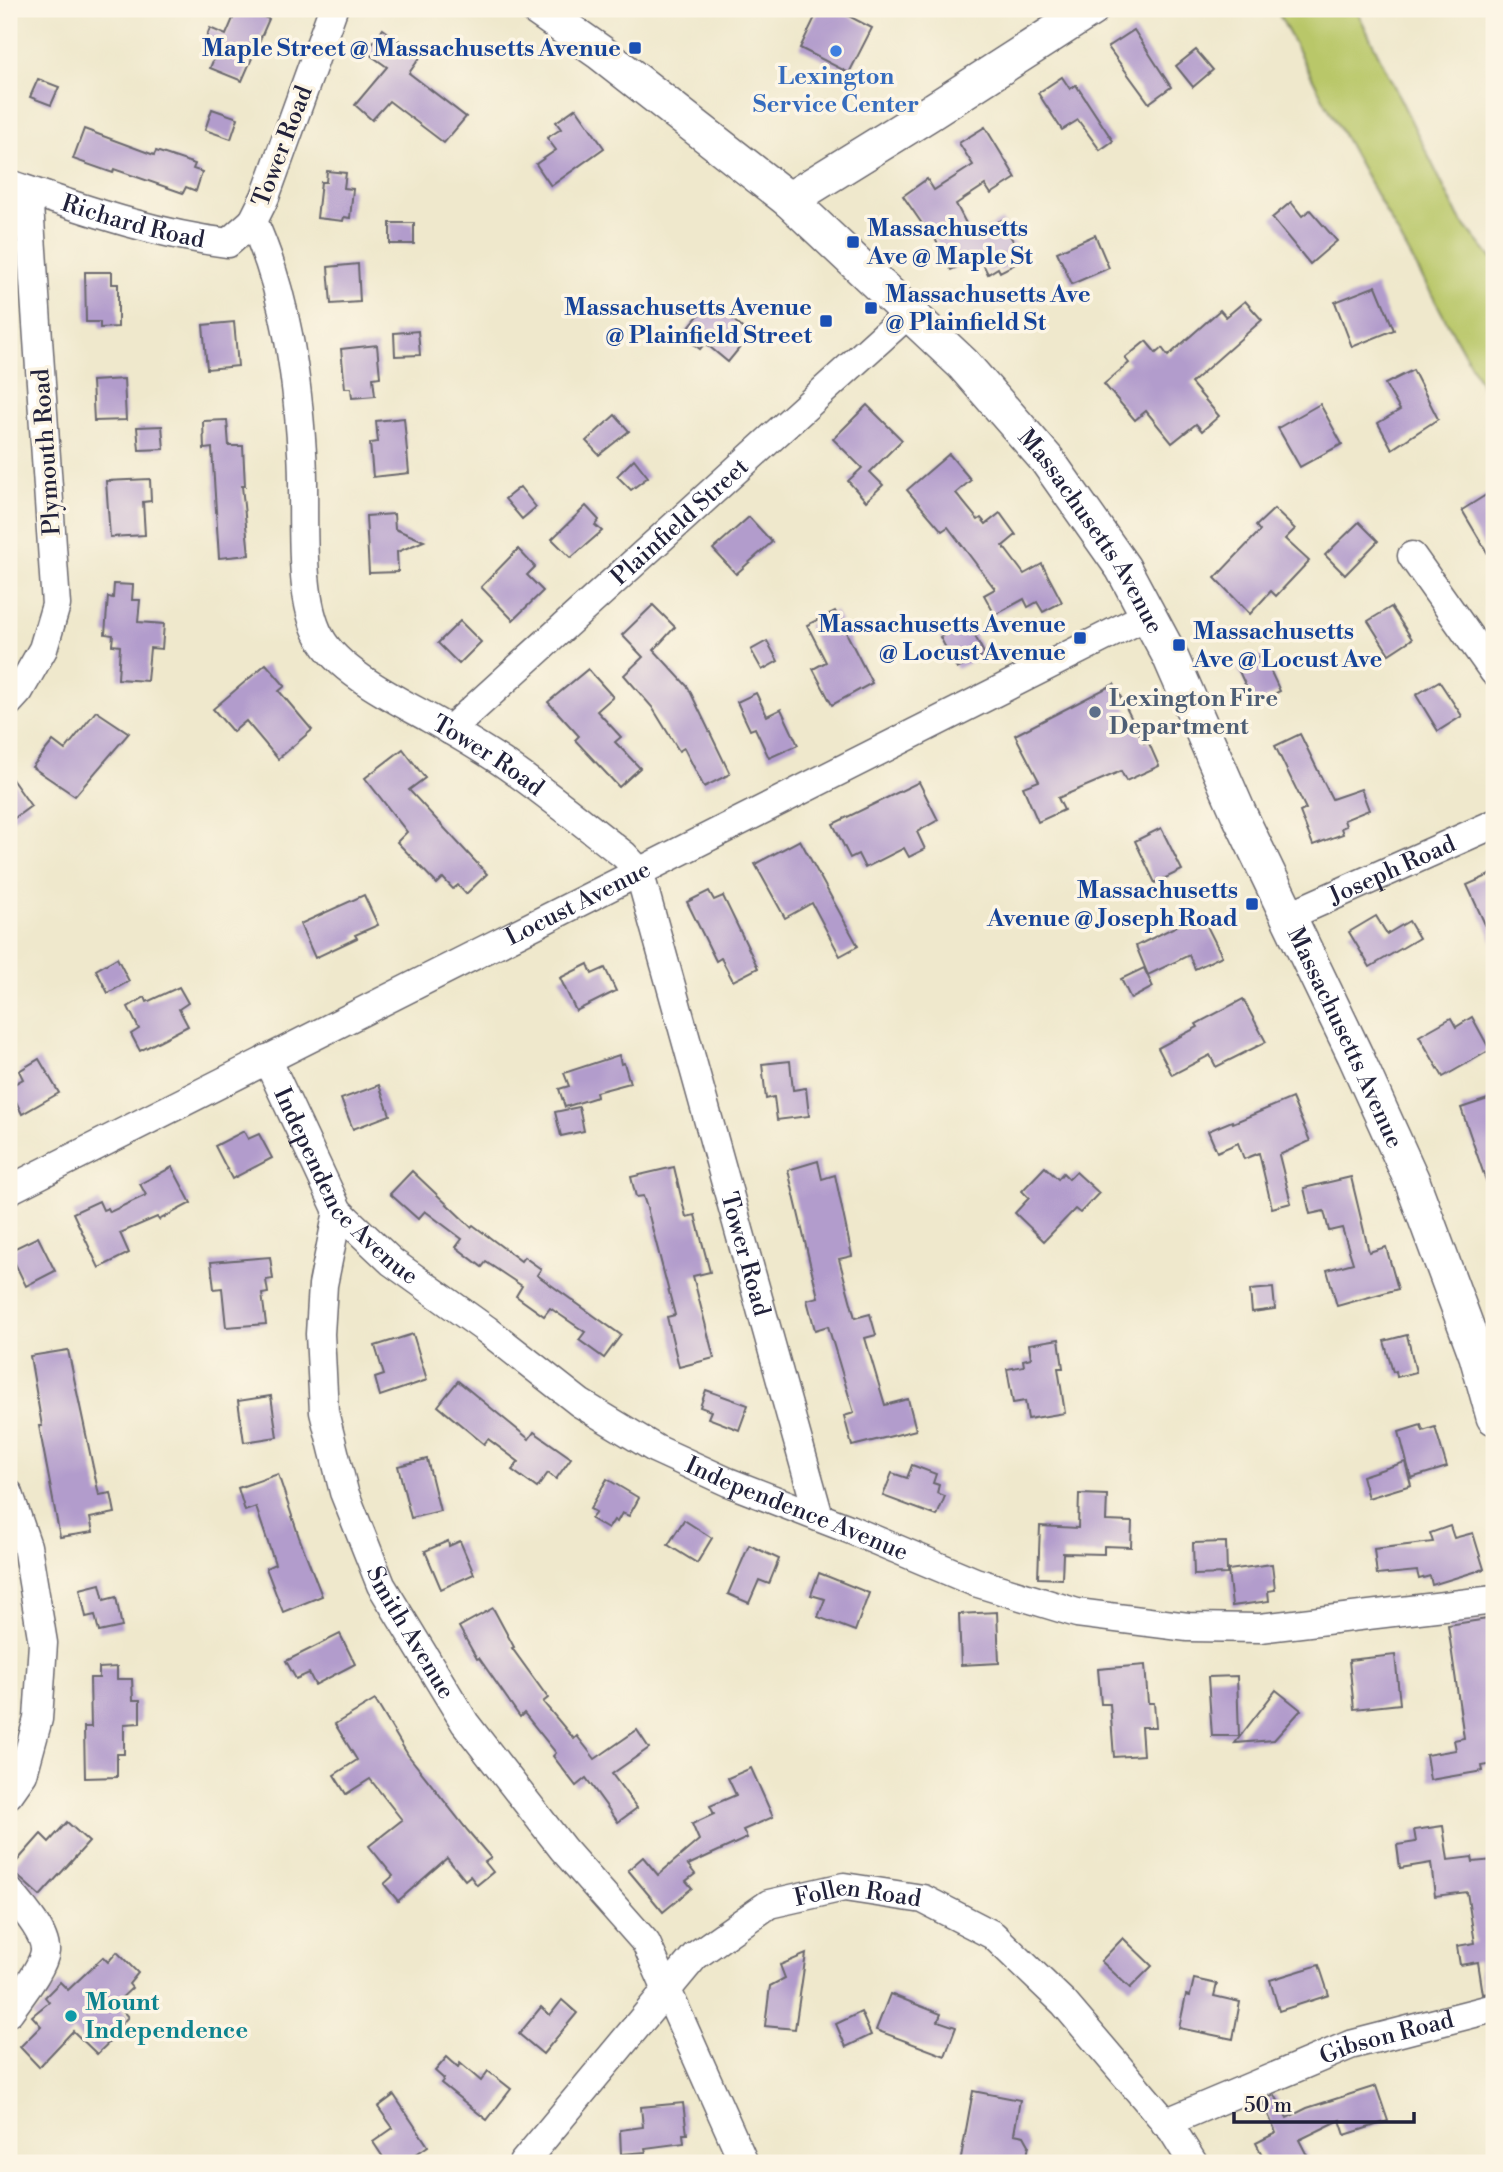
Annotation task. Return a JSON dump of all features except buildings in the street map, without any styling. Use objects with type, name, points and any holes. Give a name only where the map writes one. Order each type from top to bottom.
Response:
[{"type":"main road","name":"Massachusetts Avenue","points":[[538,9],[601,53],[789,200],[910,312],[963,364],[1047,460],[1123,568],[1170,656],[1238,812],[1355,1055],[1412,1181],[1477,1356],[1494,1417]]},
{"type":"main road","points":[[789,200],[1091,9]]},
{"type":"street","name":"Tower Road","points":[[333,9],[265,197],[253,221],[268,254],[290,345],[302,453],[306,580],[312,618],[320,638],[353,672],[505,764],[624,855],[639,871],[819,1517]]},
{"type":"street","name":"Richard Road","points":[[19,188],[190,238],[228,243],[253,221]]},
{"type":"street","name":"Plymouth Road","points":[[9,702],[19,691],[43,649],[56,605],[19,188]]},
{"type":"street","name":"Plainfield Street","points":[[450,730],[910,312]]},
{"type":"street","points":[[1412,556],[1494,672]]},
{"type":"street","name":"Locust Avenue","points":[[9,1190],[1148,615]]},
{"type":"street","name":"Joseph Road","points":[[1288,916],[1494,824]]},
{"type":"street","name":"Independence Avenue","points":[[267,1059],[338,1211],[392,1262],[487,1330],[580,1403],[656,1449],[728,1482],[975,1582],[1077,1613],[1188,1627],[1261,1628],[1494,1600]]},
{"type":"street","name":"Smith Avenue","points":[[338,1211],[323,1285],[320,1334],[324,1412],[344,1492],[381,1585],[465,1723],[563,1849],[646,1943],[744,2163]]},
{"type":"street","points":[[9,1494],[27,1546],[43,1643],[38,1719],[23,1774],[9,1794]]},
{"type":"street","name":"Follen Road","points":[[523,2163],[695,1956],[768,1904],[844,1887],[923,1899],[993,1935],[1064,2003],[1165,2123],[1193,2163]]},
{"type":"street","points":[[9,1891],[34,1923],[45,1952],[9,2012]]},
{"type":"street","name":"Gibson Road","points":[[1165,2123],[1350,2045],[1494,2008]]},
{"type":"green space","points":[[1276,9],[1356,9],[1459,218],[1494,261],[1494,407],[1325,102]]},
{"type":"place","name":"Maple Street @ Massachusetts Avenue","points":[[635,48]]},
{"type":"place","name":"Lexington Service Center","points":[[836,51]]},
{"type":"place","name":"Massachusetts Ave @ Maple St","points":[[853,242]]},
{"type":"place","name":"Massachusetts Ave @ Plainfield St","points":[[871,308]]},
{"type":"place","name":"Massachusetts Avenue @ Plainfield Street","points":[[826,321]]},
{"type":"place","name":"Massachusetts Avenue @ Locust Avenue","points":[[1080,638]]},
{"type":"place","name":"Massachusetts Ave @ Locust Ave","points":[[1179,645]]},
{"type":"place","name":"Lexington Fire Department","points":[[1095,712]]},
{"type":"place","name":"Massachusetts Avenue @ Joseph Road","points":[[1252,904]]},
{"type":"place","name":"Mount Independence","points":[[71,2016]]}]
